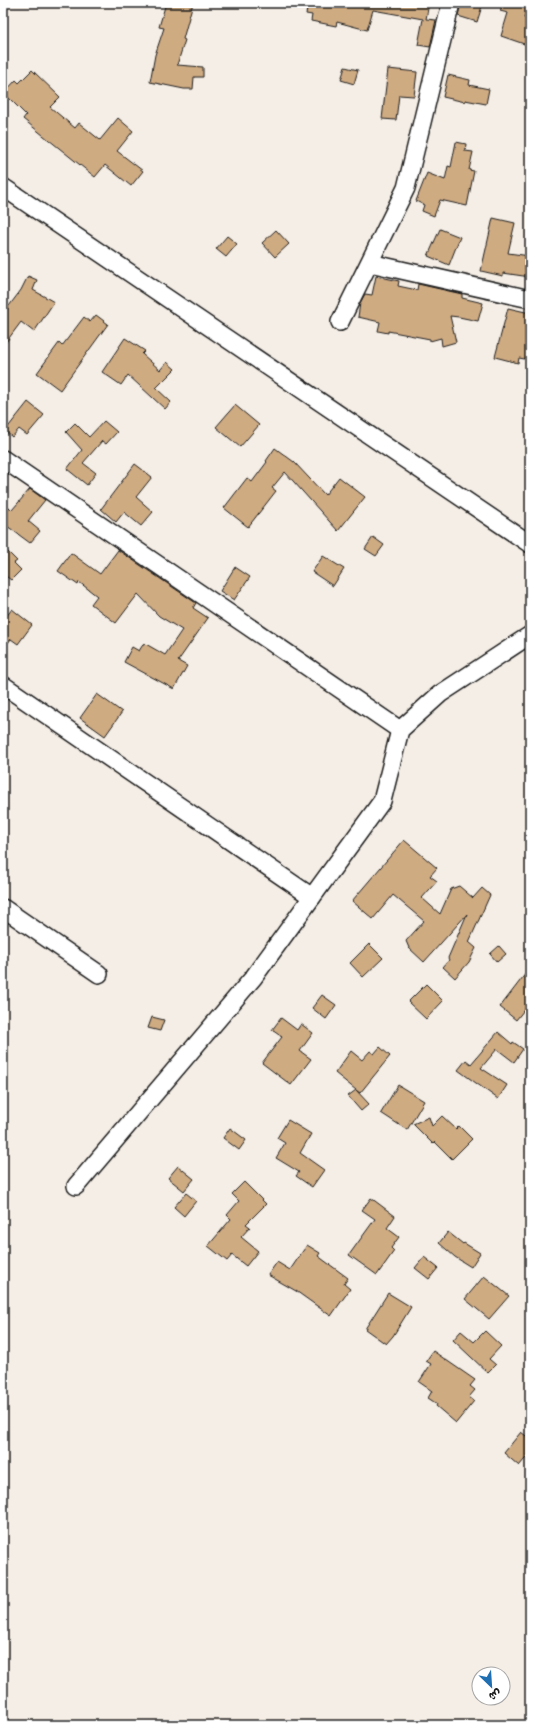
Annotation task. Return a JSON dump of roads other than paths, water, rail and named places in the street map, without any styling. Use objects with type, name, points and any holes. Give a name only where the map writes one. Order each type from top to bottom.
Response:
[{"type":"street","points":[[340,322],[406,188],[451,3]]},
{"type":"street","points":[[3,187],[530,544]]},
{"type":"street","points":[[370,263],[530,300]]},
{"type":"street","points":[[3,459],[400,730]]},
{"type":"street","points":[[76,1186],[253,978],[382,801],[400,730],[440,694],[530,636]]},
{"type":"street","points":[[3,685],[312,897]]},
{"type":"street","points":[[3,908],[99,974]]}]
